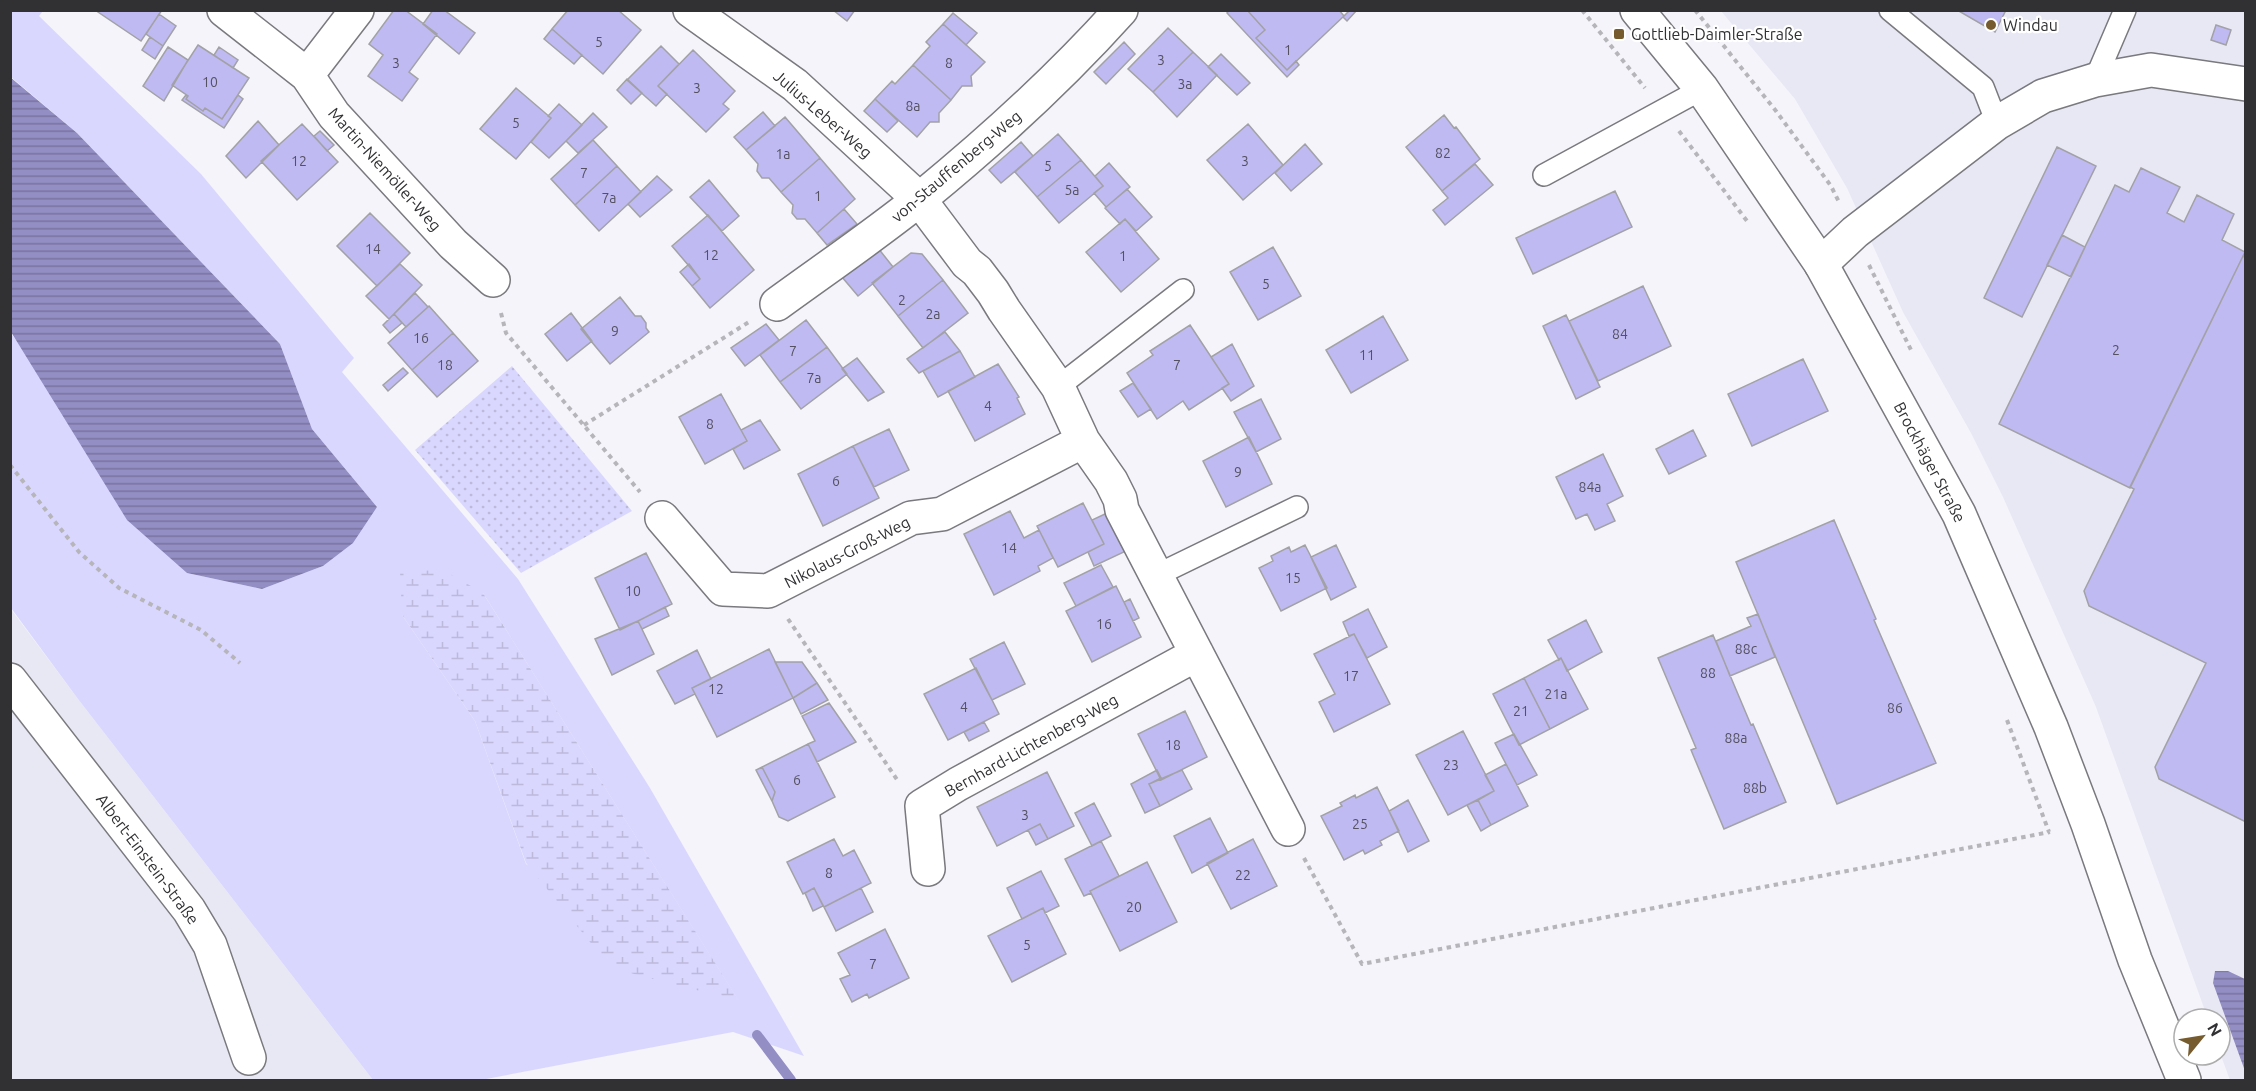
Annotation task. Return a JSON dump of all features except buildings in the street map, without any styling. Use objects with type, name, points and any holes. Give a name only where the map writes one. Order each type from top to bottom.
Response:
[{"type":"street","name":"Martin-Niemöller-Weg","points":[[224,10],[307,75],[334,115],[453,244],[493,280]]},
{"type":"street","points":[[307,75],[357,10]]},
{"type":"street","name":"von-Stauffenberg-Weg","points":[[777,304],[919,199],[1015,118],[1093,42],[1120,10]]},
{"type":"street","name":"Brockhäger Straße","points":[[1637,10],[1702,89],[1821,264],[1959,514],[2051,727],[2088,824],[2135,960],[2184,1080]]},
{"type":"street","name":"Julius-Leber-Weg","points":[[693,11],[795,86],[919,199]]},
{"type":"street","points":[[1821,264],[1855,232],[1997,123],[2043,96],[2095,80],[2151,70],[2246,84]]},
{"type":"street","points":[[919,199],[967,263],[977,271],[993,292],[1058,387],[1083,441],[1111,481],[1122,510],[1288,829]]},
{"type":"street","name":"Nikolaus-Groß-Weg","points":[[662,518],[723,589],[768,591],[910,518],[942,514],[1083,441]]},
{"type":"street","name":"Bernhard-Lichtenberg-Weg","points":[[921,806],[1197,654]]},
{"type":"street","name":"Albert-Einstein-Straße","points":[[10,680],[189,910],[210,945],[249,1058]]},
{"type":"street","points":[[921,806],[928,869]]},
{"type":"street","name":"Brockhäger Straße","points":[[2135,960],[2158,1080]]},
{"type":"lane","points":[[1890,10],[1983,87],[1997,123]]},
{"type":"lane","points":[[2095,80],[2125,10]]},
{"type":"lane","points":[[1544,175],[1702,89]]},
{"type":"lane","points":[[1058,387],[1183,291]]},
{"type":"lane","points":[[1157,574],[1297,507]]},
{"type":"path","points":[[1582,10],[1663,110],[1753,229]]},
{"type":"path","points":[[1695,10],[1776,111],[1831,186],[1855,232]]},
{"type":"path","points":[[584,425],[777,304]]},
{"type":"path","points":[[506,333],[662,518]]},
{"type":"path","points":[[10,465],[79,552],[119,588],[201,630],[240,663]]},
{"type":"path","points":[[768,591],[901,785],[921,806]]},
{"type":"path","points":[[2007,720],[2049,832]]},
{"type":"path","points":[[1288,829],[1362,964],[2088,824]]},
{"type":"shaded area","points":[[1721,11],[2245,11],[2245,1080],[2230,1080],[2225,1067],[2232,1067],[2232,1007],[2204,1007],[2096,707],[2003,497],[1971,433],[1903,312],[1847,188],[1795,99]]},
{"type":"shaded area","points":[[10,77],[77,133],[280,344],[312,429],[377,507],[353,543],[323,566],[262,589],[187,573],[127,520],[11,332]]},
{"type":"shaded area","points":[[10,608],[78,699],[373,1080],[11,1080]]},
{"type":"shaded area","points":[[2215,971],[2228,971],[2245,979],[2245,1071],[2232,1035],[2232,1007],[2222,1007],[2213,983]]},
{"type":"green space","points":[[11,11],[43,11],[39,16],[201,174],[354,358],[342,372],[518,579],[650,788],[804,1056],[733,1032],[481,1080],[373,1080],[78,699],[11,608],[10,332],[187,573],[262,589],[323,566],[377,507],[312,429],[280,344],[77,133],[11,77]],"holes":[[[483,593],[738,1000],[526,864],[475,721],[402,615]]]},
{"type":"green space","points":[[512,366],[632,511],[521,573],[415,450]]},
{"type":"green space","points":[[400,570],[445,571],[483,593],[739,1001],[611,968],[526,863],[475,721],[402,615]]},
{"type":"waterway","points":[[757,1035],[791,1080]]},
{"type":"place","name":"Windau","points":[[1991,25]]},
{"type":"place","name":"Gottlieb-Daimler-Straße","points":[[1619,34]]}]
